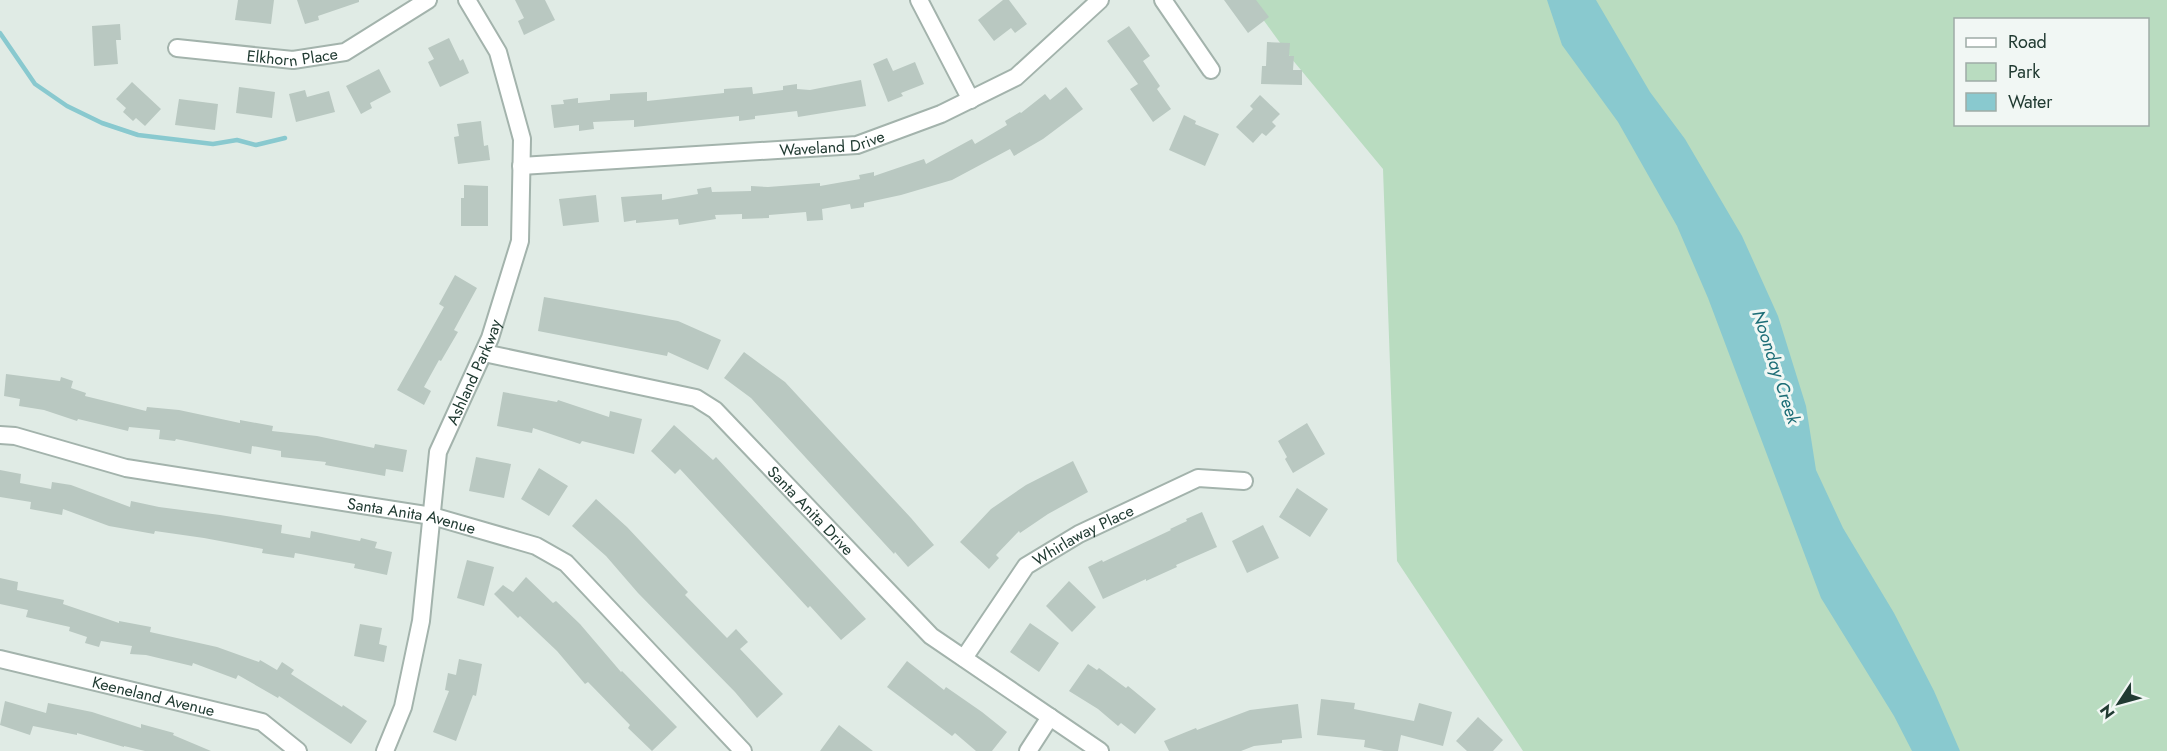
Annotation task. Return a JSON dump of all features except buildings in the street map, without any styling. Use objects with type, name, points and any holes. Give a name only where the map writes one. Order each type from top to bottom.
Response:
[{"type":"street","name":"Elkhorn Place","points":[[177,48],[293,60],[345,52],[428,0]]},
{"type":"street","name":"Ashland Parkway","points":[[385,751],[403,707],[421,621],[438,452],[490,338],[520,241],[522,139],[498,52],[467,0]]},
{"type":"street","points":[[919,0],[971,100]]},
{"type":"street","name":"Waveland Drive","points":[[521,166],[857,145],[941,114],[1016,77],[1100,0]]},
{"type":"street","points":[[1163,0],[1211,70]]},
{"type":"street","name":"Santa Anita Drive","points":[[484,353],[696,398],[715,410],[931,636],[1100,751]]},
{"type":"street","name":"Santa Anita Avenue","points":[[0,435],[15,436],[126,468],[432,516],[536,546],[566,563],[742,751]]},
{"type":"street","name":"Whirlaway Place","points":[[964,658],[1026,566],[1079,534],[1198,478],[1244,481]]},
{"type":"street","name":"Keeneland Avenue","points":[[0,659],[262,722],[298,751]]},
{"type":"street","points":[[1028,751],[1050,717]]},
{"type":"green space","points":[[1249,0],[2167,0],[2167,751],[1523,751],[1397,561],[1383,169],[1291,58]]},
{"type":"water","name":"Noonday Creek","points":[[1547,0],[1596,0],[1650,92],[1685,139],[1742,236],[1778,316],[1806,406],[1816,470],[1843,528],[1894,613],[1934,691],[1960,751],[1912,751],[1894,716],[1821,598],[1708,298],[1677,226],[1618,122],[1562,45]]},
{"type":"waterway","points":[[0,33],[35,84],[67,106],[102,123],[138,135],[213,144],[237,140],[256,145],[285,138]]}]
